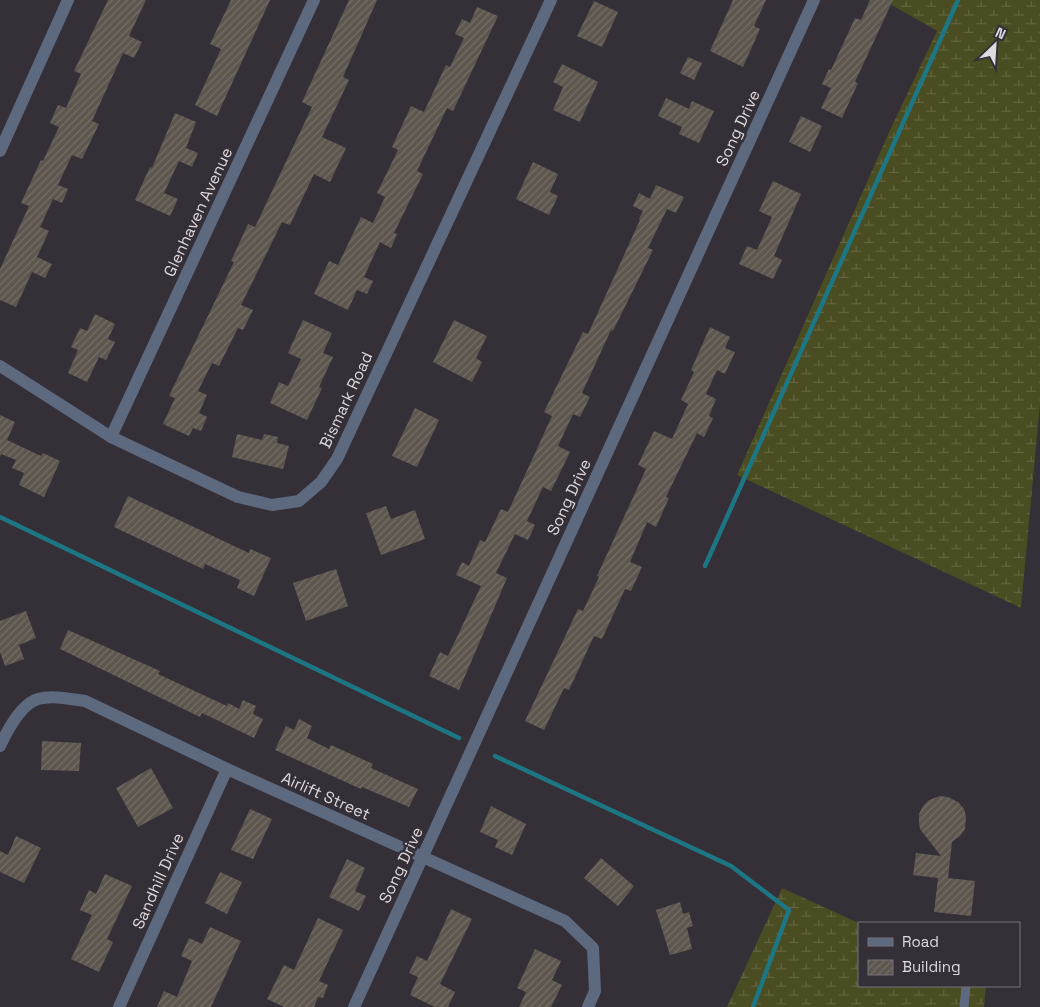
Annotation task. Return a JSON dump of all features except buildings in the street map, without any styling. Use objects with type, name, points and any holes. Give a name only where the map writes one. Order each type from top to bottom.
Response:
[{"type":"street","points":[[0,151],[68,0]]},
{"type":"street","name":"Glenhaven Avenue","points":[[111,437],[314,0]]},
{"type":"street","name":"Bismark Road","points":[[0,366],[111,437],[238,497],[272,505],[299,501],[321,482],[337,458],[551,0]]},
{"type":"street","name":"Song Drive","points":[[354,1007],[814,0]]},
{"type":"street","name":"Airlift Street","points":[[0,746],[17,714],[37,700],[62,698],[85,701],[227,769],[565,921],[593,948],[595,991],[588,1007]]},
{"type":"street","name":"Sandhill Drive","points":[[119,1007],[227,769]]},
{"type":"lane","points":[[964,1007],[966,987]]},
{"type":"green space","points":[[883,0],[1040,0],[1040,404],[1021,608],[737,475],[890,130],[937,31]]},
{"type":"green space","points":[[782,888],[858,923],[858,987],[986,987],[984,1007],[727,1007]]},
{"type":"waterway","points":[[705,566],[958,0]]},
{"type":"waterway","points":[[0,517],[459,738]]},
{"type":"waterway","points":[[495,756],[731,866],[789,910],[753,1007]]}]
